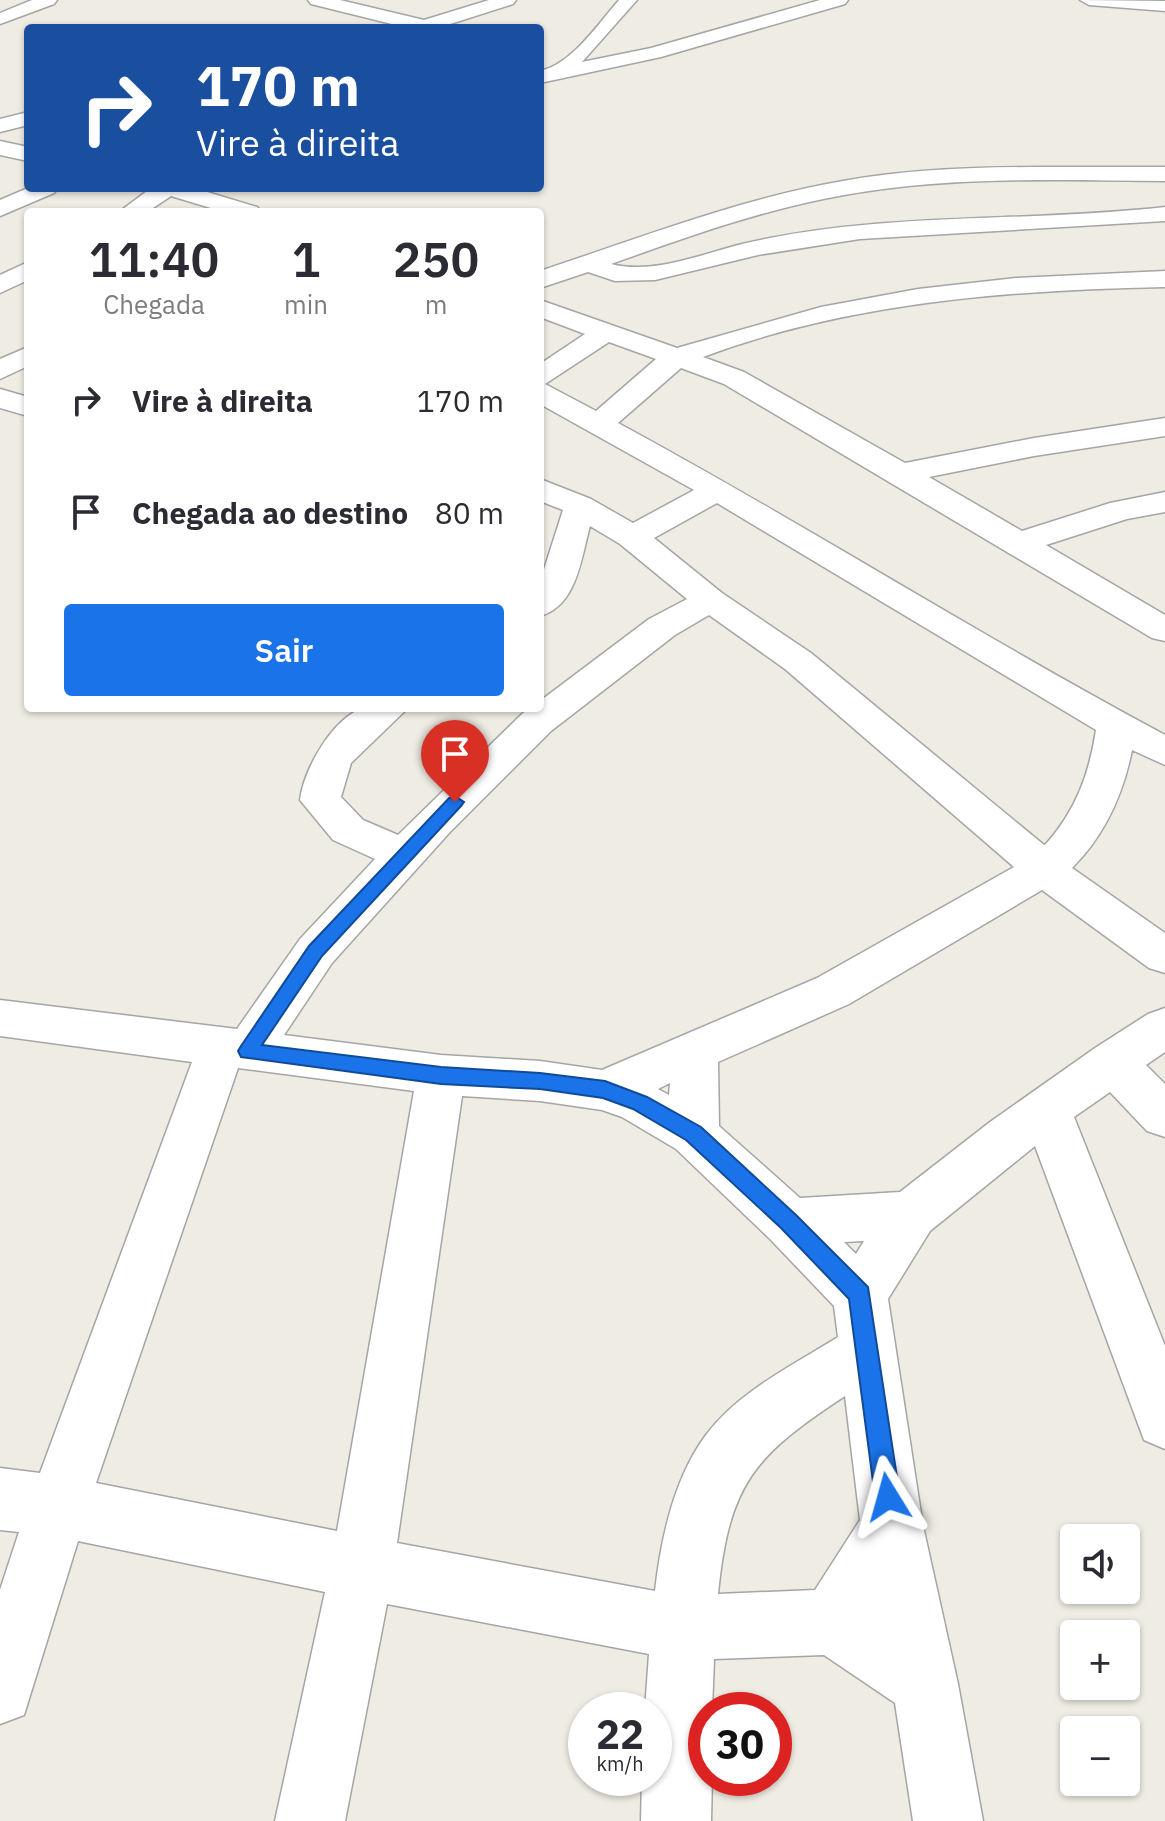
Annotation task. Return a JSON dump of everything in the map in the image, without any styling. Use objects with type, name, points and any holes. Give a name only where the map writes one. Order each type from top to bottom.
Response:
[{"type":"street","points":[[0,19],[48,0]]},
{"type":"street","points":[[317,0],[413,24]]},
{"type":"street","points":[[329,19],[373,0]]},
{"type":"street","points":[[435,24],[507,0]]},
{"type":"street","points":[[561,67],[628,0]]},
{"type":"street","points":[[561,67],[654,53],[839,0]]},
{"type":"street","points":[[1089,0],[1165,6]]},
{"type":"street","points":[[0,126],[24,119]]},
{"type":"street","points":[[0,148],[24,153]]},
{"type":"street","points":[[544,279],[726,219],[842,188],[973,176],[1165,174]]},
{"type":"street","points":[[0,209],[37,192]]},
{"type":"street","points":[[137,208],[162,192]]},
{"type":"street","points":[[182,192],[236,208]]},
{"type":"street","points":[[589,264],[612,274],[657,273],[758,248],[837,235],[931,226],[1165,214]]},
{"type":"street","points":[[0,285],[24,272]]},
{"type":"street","points":[[600,423],[677,359],[736,337],[880,300],[1050,284],[1165,279]]},
{"type":"street","points":[[544,309],[734,378],[1165,630]]},
{"type":"street","points":[[544,374],[607,331]]},
{"type":"street","points":[[0,370],[24,357]]},
{"type":"street","points":[[544,394],[718,490],[1165,752]]},
{"type":"street","points":[[0,398],[24,406]]},
{"type":"street","points":[[898,474],[1034,447],[1165,427]]},
{"type":"street","points":[[632,537],[718,490]]},
{"type":"street","points":[[544,491],[580,506],[632,537],[710,600],[798,661],[1044,869],[1110,920],[1165,956]]},
{"type":"street","points":[[1016,544],[1121,510],[1165,502]]},
{"type":"street","points":[[544,601],[555,589],[580,506]]},
{"type":"street","points":[[0,1691],[29,1502],[234,1050],[316,951],[404,855],[537,722],[662,627],[710,600]]},
{"type":"street","points":[[384,712],[331,758],[321,778],[320,800],[348,830],[404,855]]},
{"type":"street","points":[[605,1090],[833,991],[1044,869],[1068,849],[1104,791],[1112,761],[1116,725]]},
{"type":"street","points":[[5,1023],[441,1075],[540,1081],[605,1090],[640,1103],[694,1134],[789,1222],[863,1322],[892,1526],[925,1684],[948,1821]]},
{"type":"street","points":[[676,1821],[683,1628],[698,1523],[709,1489],[725,1458],[863,1322],[911,1215],[1008,1137],[1165,1027]]},
{"type":"street","points":[[694,1049],[694,1134]]},
{"type":"street","points":[[1112,1062],[1165,1116]]},
{"type":"street","points":[[310,1821],[362,1568],[441,1075]]},
{"type":"street","points":[[1047,1112],[1165,1420]]},
{"type":"street","points":[[789,1222],[911,1215]]},
{"type":"street","points":[[29,1502],[683,1628],[832,1622],[925,1684]]},
{"type":"street","points":[[832,1622],[892,1526]]},
{"type":"route","points":[[455,802],[316,951],[248,1051],[441,1075],[540,1081],[605,1090],[640,1103],[694,1134],[789,1222],[860,1295],[888,1497]]}]
